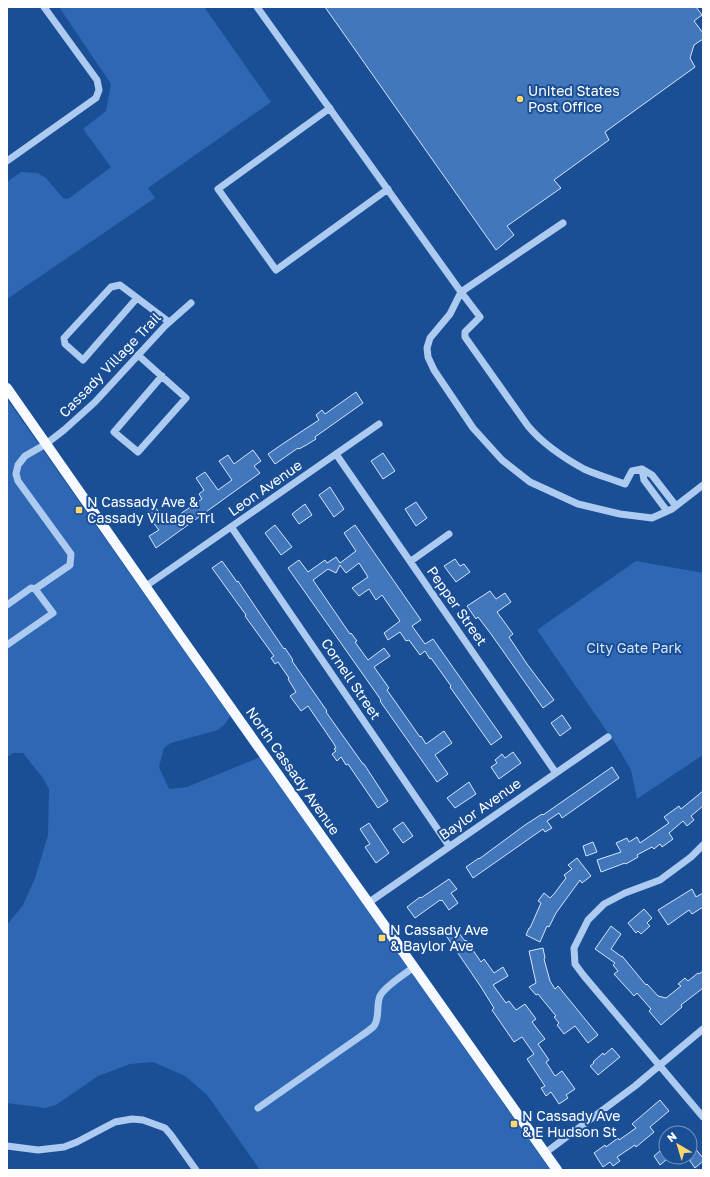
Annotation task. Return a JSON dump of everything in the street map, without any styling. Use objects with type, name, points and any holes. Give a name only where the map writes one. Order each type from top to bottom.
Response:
[{"type":"main road","name":"North Cassady Avenue","points":[[7,388],[557,1170]]},
{"type":"street","points":[[7,161],[96,98],[100,90],[96,80],[44,7]]},
{"type":"street","points":[[257,7],[480,317],[465,332],[465,337],[523,420],[536,435],[550,447],[585,469],[625,484],[632,471],[642,469],[652,475],[676,506]]},
{"type":"street","points":[[330,108],[218,189],[276,270],[388,189]]},
{"type":"street","points":[[564,223],[461,292],[450,314],[430,338],[427,348],[428,357],[434,370],[473,428],[502,460],[530,482],[578,504],[620,514],[652,518],[676,506],[703,485]]},
{"type":"street","points":[[137,298],[83,360],[65,344],[64,338],[111,287],[120,285],[169,322]]},
{"type":"street","name":"Cassady Village Trail","points":[[35,589],[70,565],[71,554],[18,481],[16,474],[18,465],[25,456],[46,444],[95,402],[169,322],[191,303]]},
{"type":"street","points":[[138,355],[162,376],[186,398],[138,452],[114,432],[162,376]]},
{"type":"street","name":"Leon Avenue","points":[[146,586],[232,528],[379,424]]},
{"type":"street","name":"Pepper Street","points":[[336,454],[556,772]]},
{"type":"street","points":[[642,469],[644,480],[667,511]]},
{"type":"street","name":"Cornell Street","points":[[232,528],[449,846]]},
{"type":"street","points":[[411,561],[449,534]]},
{"type":"street","points":[[7,605],[31,588],[35,589],[53,613],[7,645]]},
{"type":"street","name":"Baylor Avenue","points":[[368,903],[608,737]]},
{"type":"street","points":[[703,845],[691,857],[660,880],[625,893],[604,904],[588,920],[574,948],[575,964],[584,976],[703,1117]]},
{"type":"street","points":[[258,1108],[373,1027],[377,1017],[378,1001],[381,994],[393,982],[414,967]]},
{"type":"street","points":[[544,1152],[635,1086],[703,1028]]},
{"type":"street","points":[[7,1146],[38,1150],[64,1147],[78,1142],[115,1122],[132,1119],[143,1120],[165,1128],[196,1170]]},
{"type":"green space","points":[[59,7],[204,7],[271,102],[148,188],[155,198],[7,299],[7,182],[21,172],[38,173],[46,178],[63,198],[68,199],[111,167],[83,129],[106,111],[111,84]]},
{"type":"green space","points":[[7,399],[230,716],[226,723],[218,730],[171,743],[164,748],[159,767],[169,789],[187,787],[260,757],[550,1170],[260,1170],[208,1096],[185,1076],[153,1062],[130,1064],[98,1076],[56,1105],[45,1108],[7,1103],[7,925],[23,905],[35,878],[48,835],[49,789],[43,778],[23,753],[13,753],[7,757]]},
{"type":"green space","name":"City Gate Park","points":[[636,561],[703,573],[703,755],[637,799],[631,770],[617,746],[537,630]]},
{"type":"building","name":"United States Post Office","points":[[325,7],[696,7],[702,15],[694,21],[703,33],[703,39],[694,45],[690,58],[695,67],[605,132],[609,140],[554,180],[561,188],[507,226],[514,235],[496,250]]},
{"type":"building","points":[[356,392],[363,403],[315,437],[316,439],[299,449],[298,448],[275,464],[268,454],[319,420],[316,415],[322,410],[325,414]]},
{"type":"building","points":[[253,450],[261,461],[254,466],[260,473],[156,548],[149,536],[159,530],[146,514],[155,507],[167,523],[202,499],[199,494],[204,490],[196,478],[205,472],[218,490],[232,480],[219,461],[228,455],[234,464]]},
{"type":"building","points":[[383,453],[395,471],[383,479],[371,461]]},
{"type":"building","points":[[330,487],[344,509],[334,517],[319,495]]},
{"type":"building","points":[[416,502],[427,518],[416,526],[405,509]]},
{"type":"building","points":[[305,504],[312,515],[299,524],[292,514]]},
{"type":"building","points":[[275,525],[292,547],[281,555],[265,533]]},
{"type":"building","points":[[355,525],[421,620],[412,626],[425,644],[433,639],[502,737],[491,745],[425,651],[420,655],[409,640],[406,641],[400,632],[388,640],[384,633],[400,621],[382,595],[376,600],[369,589],[359,596],[352,588],[368,577],[359,563],[346,573],[340,565],[336,573],[328,569],[313,580],[350,634],[351,633],[357,641],[355,642],[368,660],[384,648],[390,656],[374,667],[389,688],[387,690],[420,737],[421,736],[426,744],[444,731],[452,743],[435,755],[448,774],[437,782],[288,568],[299,560],[308,572],[325,560],[327,563],[336,557],[340,563],[356,551],[344,533]]},
{"type":"building","points":[[455,559],[460,566],[464,564],[470,572],[456,582],[444,566]]},
{"type":"building","points":[[222,561],[237,582],[238,581],[284,649],[285,648],[293,660],[292,661],[327,711],[326,712],[364,764],[388,801],[378,808],[348,764],[346,765],[341,757],[337,761],[332,754],[336,751],[334,749],[336,748],[334,744],[308,706],[301,711],[290,696],[296,692],[288,679],[289,678],[278,662],[275,664],[271,658],[274,656],[212,568]]},
{"type":"building","points":[[490,591],[496,599],[505,593],[511,602],[497,612],[513,634],[509,637],[554,700],[543,708],[491,634],[478,617],[476,619],[467,606]]},
{"type":"building","points":[[562,715],[571,728],[560,736],[551,723]]},
{"type":"building","points":[[513,752],[521,763],[499,779],[491,767],[497,763],[495,760],[502,754],[505,758]]},
{"type":"building","points":[[612,767],[619,778],[562,818],[559,813],[547,821],[552,828],[545,832],[543,829],[473,878],[466,867],[525,825],[542,814],[543,815]]},
{"type":"building","points":[[469,782],[476,794],[455,808],[447,798]]},
{"type":"building","points":[[703,791],[703,806],[691,816],[694,820],[687,826],[683,821],[669,833],[673,839],[662,847],[660,844],[654,849],[652,847],[637,855],[638,857],[626,864],[625,863],[601,872],[597,860],[621,852],[616,843],[627,838],[629,842],[637,837],[640,843],[669,823],[664,817],[679,806],[681,809]]},
{"type":"building","points":[[403,822],[413,836],[403,843],[393,829]]},
{"type":"building","points":[[369,823],[389,853],[376,863],[365,847],[370,844],[360,829]]},
{"type":"building","points":[[593,842],[597,852],[586,856],[583,846]]},
{"type":"building","points":[[577,858],[591,876],[582,883],[580,880],[556,913],[549,927],[547,926],[540,942],[526,935],[541,903],[538,901],[544,893],[550,898],[554,894],[566,878],[564,875],[572,869],[568,865]]},
{"type":"building","points":[[449,879],[457,889],[451,893],[458,903],[449,910],[442,900],[440,900],[415,918],[407,907]]},
{"type":"building","points":[[692,889],[696,897],[703,893],[703,907],[692,914],[689,910],[668,925],[658,910]]},
{"type":"building","points":[[644,909],[652,918],[647,923],[650,926],[641,934],[638,931],[636,933],[628,923]]},
{"type":"building","points":[[611,926],[621,934],[611,949],[622,956],[646,985],[647,984],[658,996],[666,998],[681,986],[678,984],[685,978],[688,981],[703,971],[703,988],[681,1005],[682,1007],[661,1025],[649,1011],[651,1009],[637,993],[634,996],[614,974],[618,971],[613,965],[615,963],[595,949]]},
{"type":"building","points":[[455,928],[465,941],[466,940],[481,962],[484,959],[494,973],[503,967],[508,976],[493,985],[506,1003],[509,1001],[516,1010],[525,1004],[536,1019],[532,1022],[545,1039],[538,1044],[549,1060],[546,1062],[555,1076],[562,1071],[575,1089],[566,1095],[568,1098],[559,1104],[551,1092],[546,1096],[541,1088],[545,1086],[527,1059],[534,1054],[522,1037],[514,1042],[492,1010],[494,1008],[481,987],[445,934]]},
{"type":"building","points":[[543,948],[544,959],[550,981],[555,989],[558,986],[598,1035],[588,1043],[575,1026],[564,1034],[557,1025],[559,1023],[554,1017],[556,1016],[538,994],[536,995],[529,987],[536,983],[529,951]]},
{"type":"building","points":[[612,1048],[620,1057],[598,1075],[590,1066],[603,1053],[604,1055]]},
{"type":"building","points":[[660,1100],[669,1111],[650,1127],[654,1132],[636,1147],[635,1145],[617,1157],[620,1161],[613,1166],[610,1162],[603,1167],[594,1153],[605,1145],[606,1147],[618,1138],[619,1140],[636,1128],[632,1124]]},
{"type":"building","points":[[698,1152],[703,1158],[703,1161],[695,1168],[693,1165],[698,1165]]},
{"type":"building","points":[[658,1153],[658,1162],[654,1156]]},
{"type":"place","name":"United States Post Office","points":[[520,99]]},
{"type":"place","name":"N Cassady Ave & Cassady Village Trl","points":[[79,510]]},
{"type":"place","name":"N Cassady Ave & Baylor Ave","points":[[382,938]]},
{"type":"place","name":"N Cassady Ave & E Hudson St","points":[[514,1124]]}]
